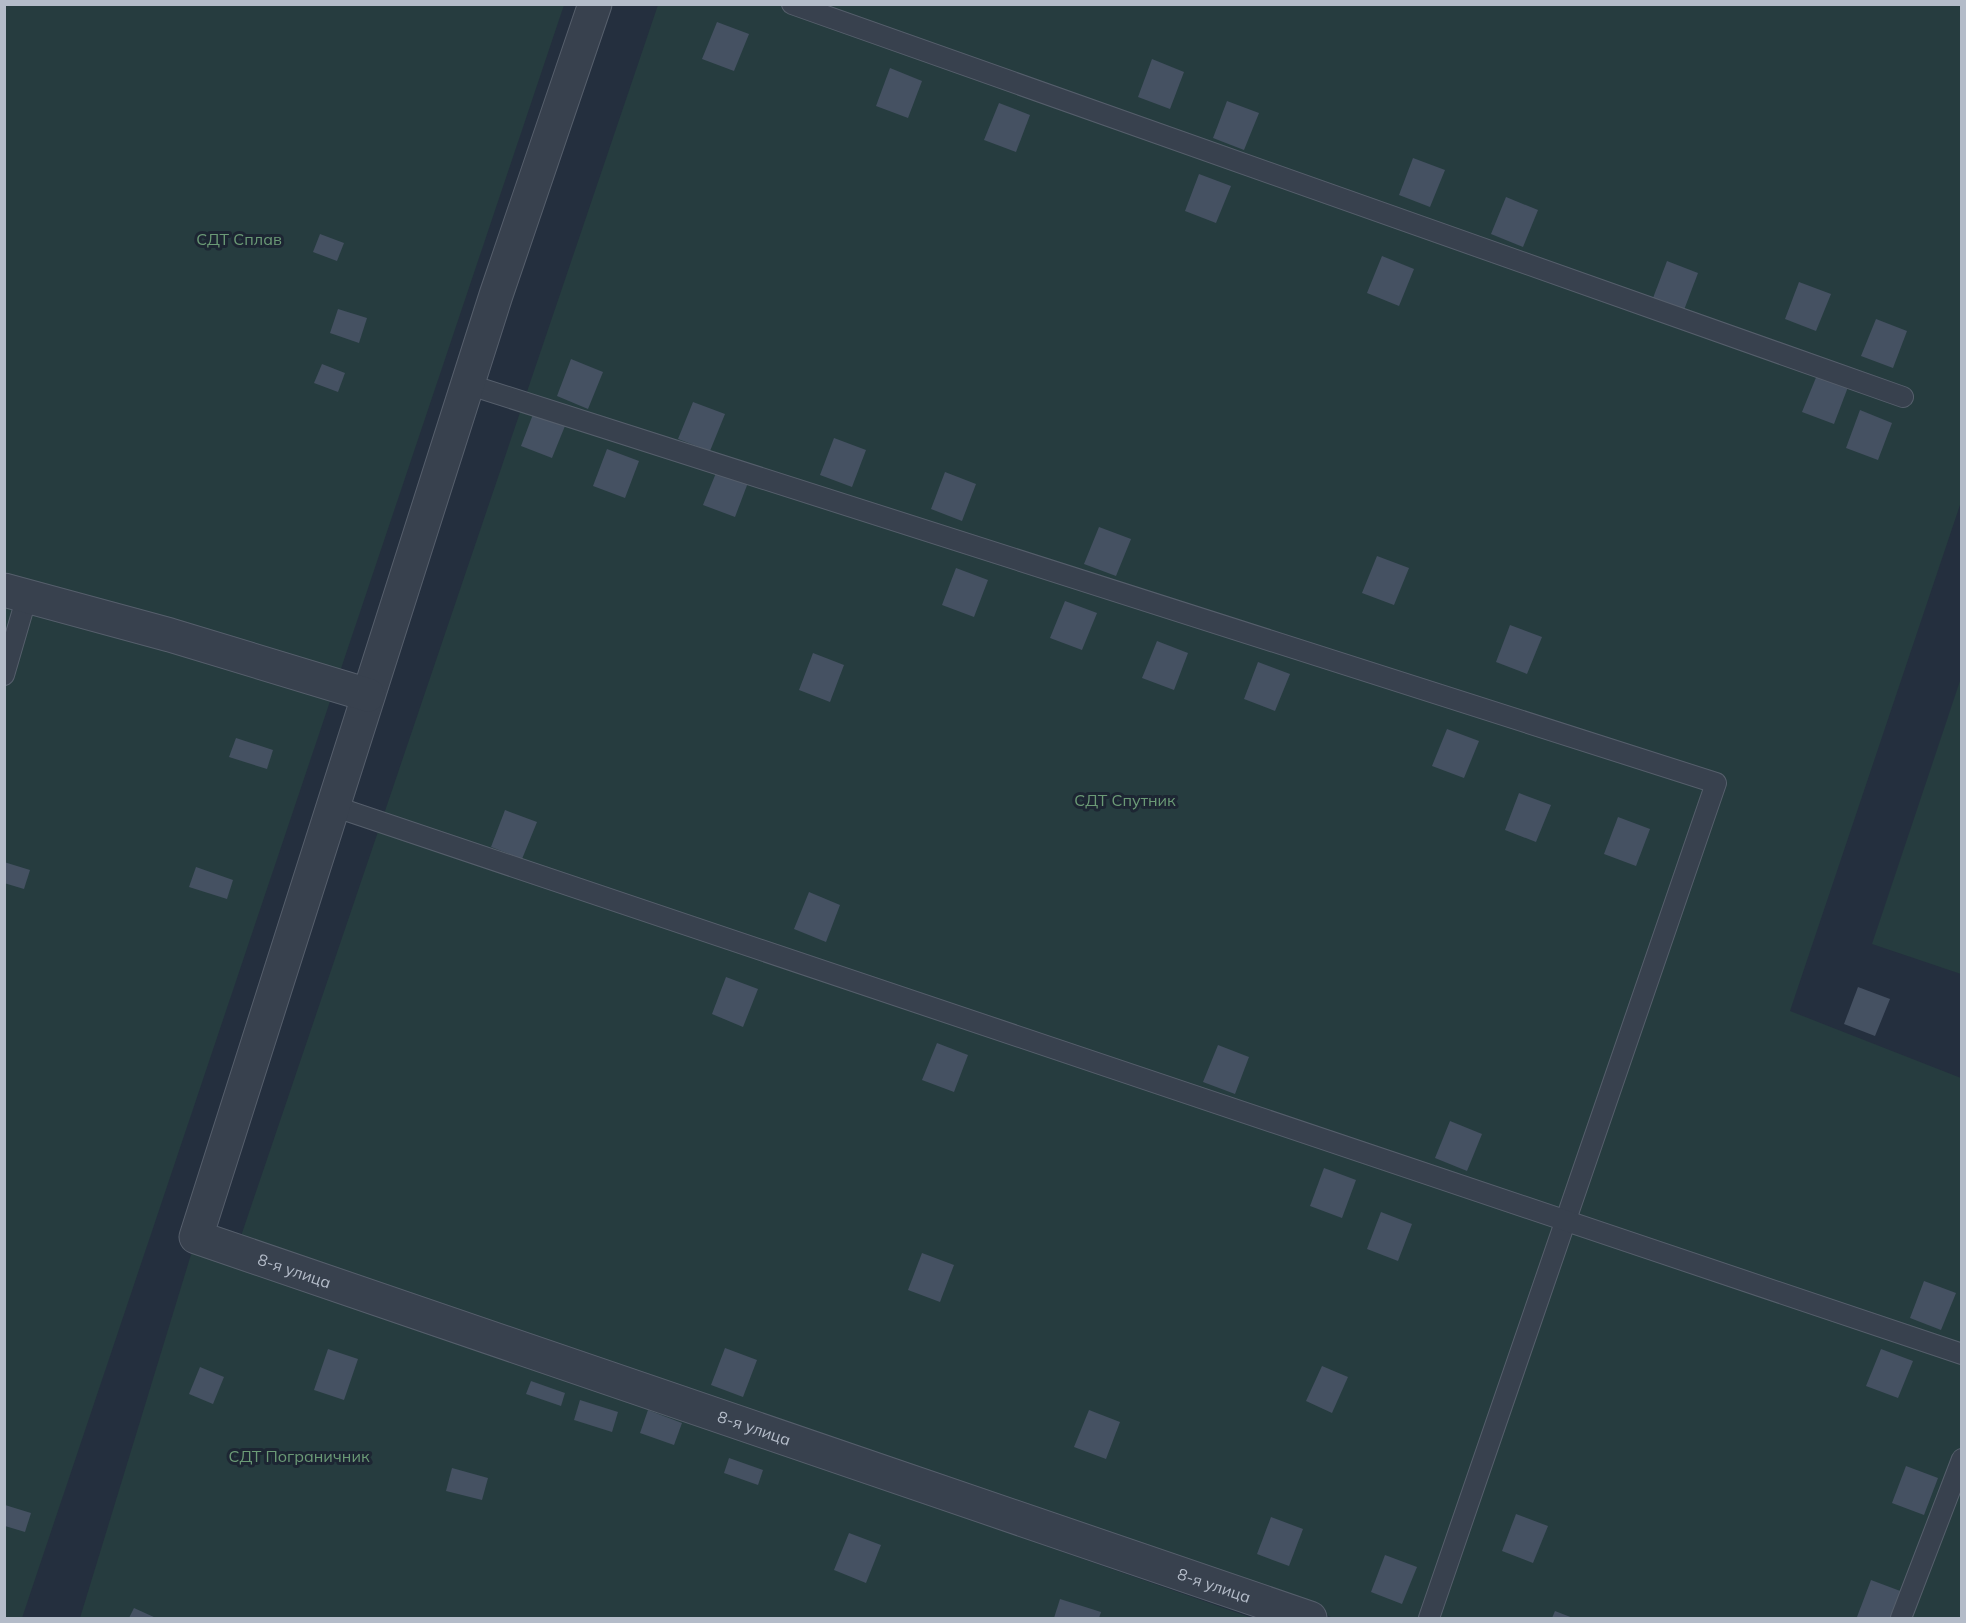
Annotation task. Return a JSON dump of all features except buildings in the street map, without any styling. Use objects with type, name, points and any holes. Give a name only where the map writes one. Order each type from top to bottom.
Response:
[{"type":"street","points":[[333,806],[467,384],[595,4]]},
{"type":"street","points":[[16,593],[170,635],[369,695]]},
{"type":"street","name":"8-я улица","points":[[333,806],[196,1237],[1311,1618]]},
{"type":"lane","points":[[792,4],[1903,397]]},
{"type":"lane","points":[[467,384],[1716,783],[1429,1618]]},
{"type":"lane","points":[[4,675],[16,593]]},
{"type":"lane","points":[[333,806],[1962,1354]]},
{"type":"lane","points":[[1901,1618],[1962,1459]]},
{"type":"green space","name":"СДТ Сплав","points":[[5,5],[564,5],[22,1618],[5,1618]]},
{"type":"green space","name":"СДТ Спутник","points":[[658,5],[1961,5],[1961,502],[1790,1011],[1961,1078],[1961,1618],[1334,1618],[239,1242]]},
{"type":"green space","points":[[1961,678],[1962,974],[1872,944]]},
{"type":"green space","name":"СДТ Пограничник","points":[[193,1248],[1252,1618],[80,1618]]}]
